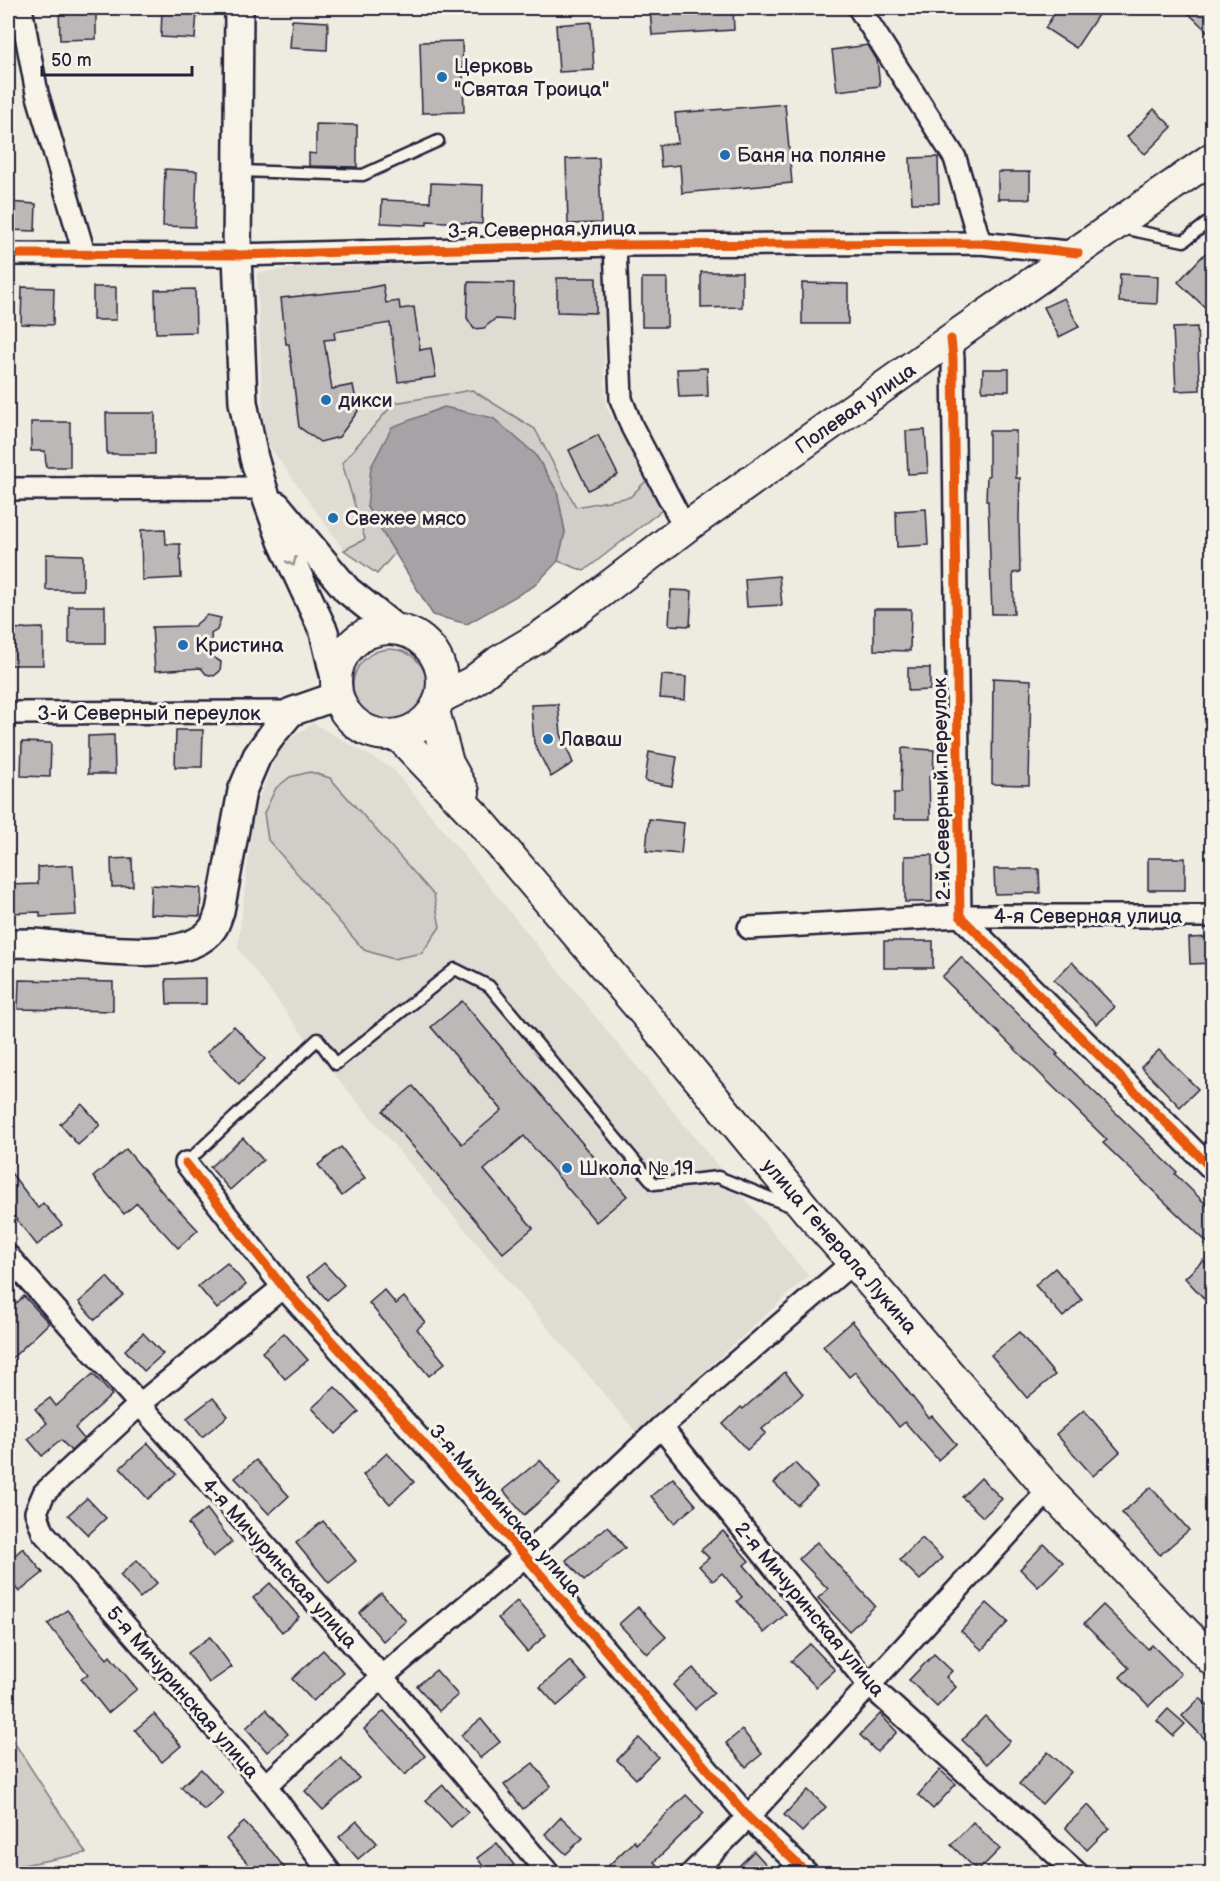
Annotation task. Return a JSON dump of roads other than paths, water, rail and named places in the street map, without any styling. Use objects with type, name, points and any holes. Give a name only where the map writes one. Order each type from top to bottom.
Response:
[{"type":"main road","name":"Полевая улица","points":[[437,705],[499,661],[541,636],[685,528],[951,339],[1212,158]]},
{"type":"main road","points":[[396,629],[408,632],[419,638],[436,657],[442,677],[437,705],[418,727],[409,733],[398,735],[372,733],[349,719],[336,687],[339,661],[349,646],[362,636],[379,630],[396,629]]},
{"type":"main road","name":"Полевая улица","points":[[436,657],[467,662],[499,661]]},
{"type":"main road","name":"улица Генерала Лукина","points":[[437,705],[453,774],[480,821]]},
{"type":"main road","name":"улица Генерала Лукина","points":[[398,735],[480,821],[645,1014],[810,1214],[1049,1490],[1212,1660]]},
{"type":"street","points":[[21,8],[37,93],[84,253]]},
{"type":"street","points":[[8,944],[31,943],[98,951],[150,951],[189,945],[202,938],[213,929],[220,911],[242,792],[257,756],[291,712],[336,687],[324,633],[282,541],[263,488],[254,458],[243,402],[237,255],[239,8]]},
{"type":"street","points":[[859,8],[955,158],[980,243]]},
{"type":"street","name":"3-я Северная улица","points":[[8,254],[237,255],[615,245],[980,243],[1078,253]]},
{"type":"street","points":[[615,245],[621,399],[632,427],[685,528]]},
{"type":"street","name":"2-й Северный переулок","points":[[951,339],[960,916],[1212,1169]]},
{"type":"street","points":[[8,489],[263,488]]},
{"type":"street","points":[[263,488],[347,590],[396,629]]},
{"type":"street","name":"3-й Северный переулок","points":[[8,713],[291,712]]},
{"type":"street","name":"4-я Северная улица","points":[[748,928],[960,916],[1212,916]]},
{"type":"street","name":"3-я Мичуринская улица","points":[[186,1163],[283,1287],[525,1556],[748,1817],[808,1874]]},
{"type":"street","name":"4-я Мичуринская улица","points":[[8,1257],[382,1677],[549,1874]]},
{"type":"street","points":[[266,1786],[382,1677],[525,1556],[661,1427],[853,1262]]},
{"type":"street","points":[[139,1405],[283,1287]]},
{"type":"street","name":"5-я Мичуринская улица","points":[[139,1405],[44,1493],[36,1512],[43,1532],[266,1786],[331,1874]]},
{"type":"street","name":"2-я Мичуринская улица","points":[[661,1427],[868,1684],[1078,1874]]},
{"type":"street","points":[[691,1874],[748,1817],[1049,1490]]},
{"type":"lane","points":[[237,171],[363,175],[438,141]]},
{"type":"lane","points":[[1116,226],[1184,241],[1211,220]]},
{"type":"lane","points":[[186,1163],[318,1039],[336,1064],[455,969],[489,986],[654,1184],[718,1177],[810,1214]]},
{"type":"place","name":"Церковь \"Святая Троица\"","points":[[442,77]]},
{"type":"place","name":"Баня на поляне","points":[[725,155]]},
{"type":"place","name":"дикси","points":[[326,400]]},
{"type":"place","name":"Свежее мясо","points":[[333,518]]},
{"type":"place","name":"Кристина","points":[[183,645]]},
{"type":"place","name":"Лаваш","points":[[548,739]]},
{"type":"place","name":"Школа № 19","points":[[567,1168]]}]
